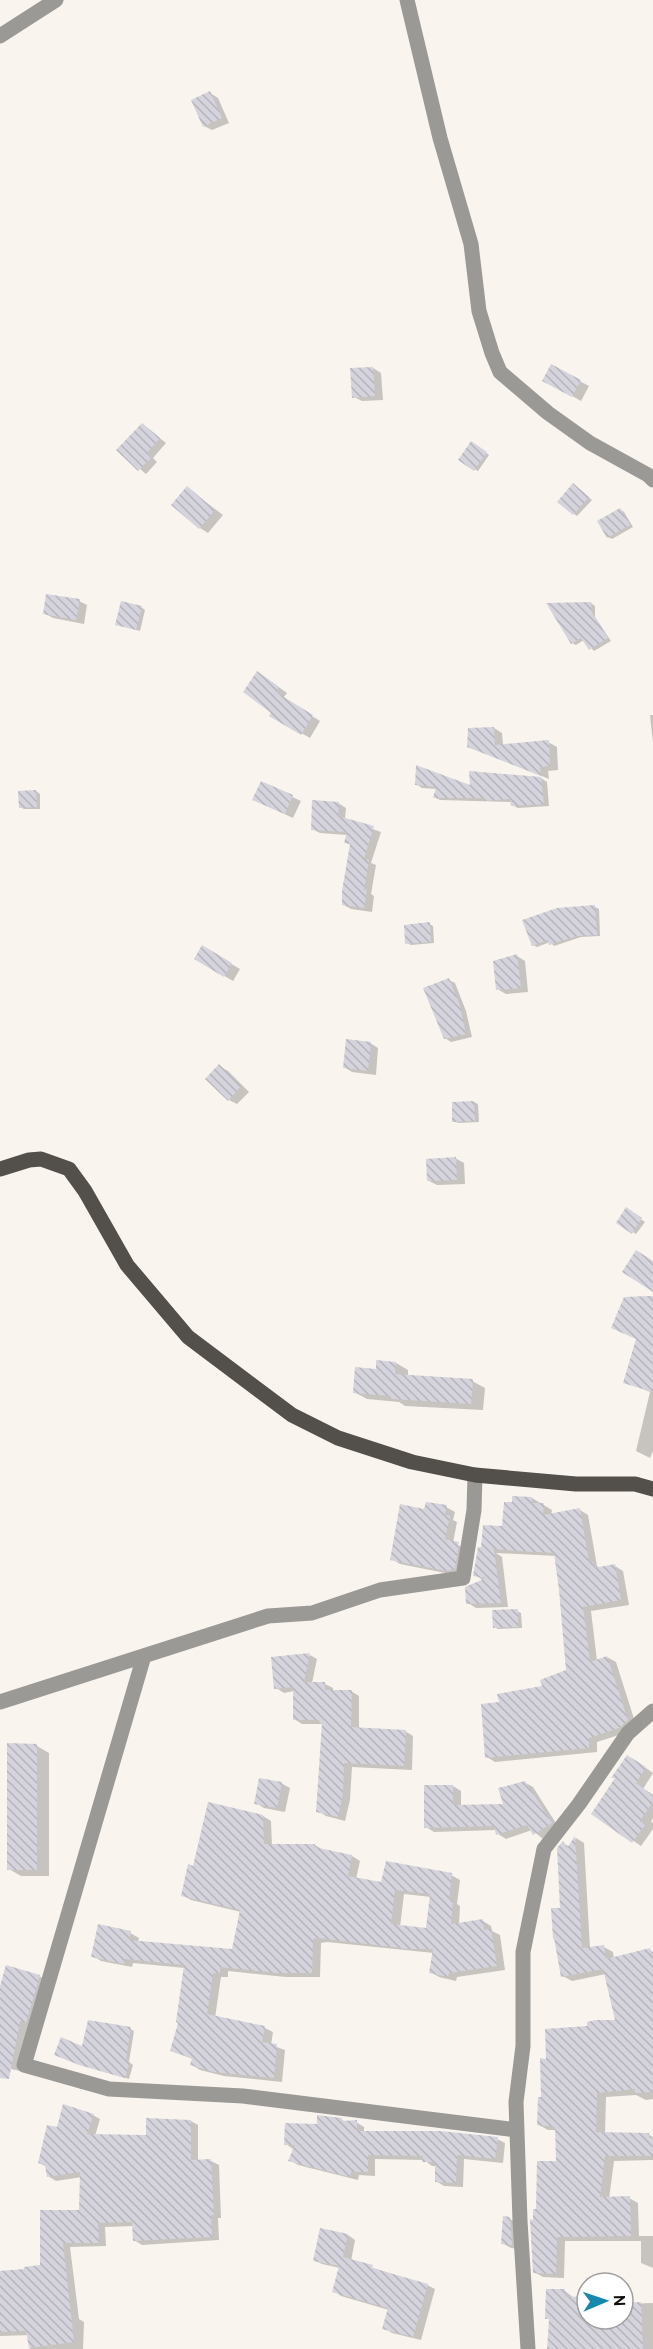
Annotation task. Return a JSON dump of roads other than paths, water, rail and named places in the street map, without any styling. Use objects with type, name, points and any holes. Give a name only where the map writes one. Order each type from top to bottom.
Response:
[{"type":"main road","points":[[0,1169],[29,1160],[41,1159],[69,1169],[85,1191],[127,1265],[188,1337],[291,1415],[338,1438],[412,1462],[475,1475],[576,1484],[635,1484],[653,1489]]},
{"type":"street","points":[[0,36],[56,0]]},
{"type":"street","points":[[407,0],[440,138],[471,244],[479,311],[500,372],[573,431],[653,480]]},
{"type":"street","points":[[0,1702],[268,1617],[312,1613],[380,1590],[463,1578],[474,1510],[475,1475]]},
{"type":"street","points":[[144,1656],[24,2065],[109,2089],[243,2096],[517,2130]]},
{"type":"street","points":[[528,2349],[516,2102],[523,2046],[523,1952],[544,1849],[579,1804],[627,1733],[653,1711]]}]
